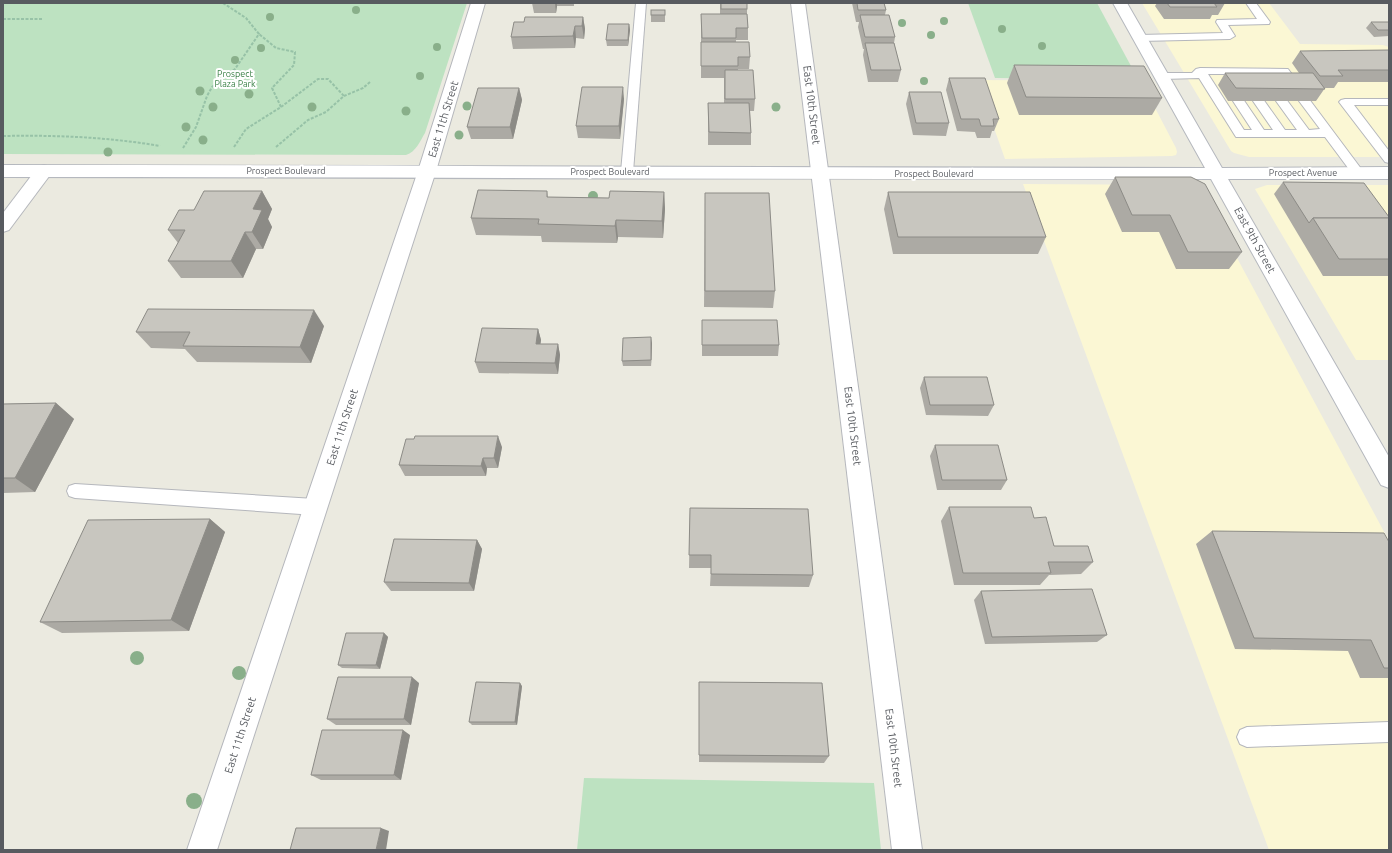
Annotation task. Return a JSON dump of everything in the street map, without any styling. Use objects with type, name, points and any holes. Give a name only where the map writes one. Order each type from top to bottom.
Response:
[{"type":"main road","name":"East 11th Street","points":[[202,850],[427,171],[478,3]]},
{"type":"main road","name":"East 10th Street","points":[[798,3],[907,850]]},
{"type":"main road","name":"East 9th Street","points":[[1120,3],[1389,478]]},
{"type":"main road","name":"Prospect Boulevard","points":[[3,171],[427,171],[821,174],[1217,173]]},
{"type":"main road","points":[[3,226],[44,171]]},
{"type":"main road","name":"Prospect Avenue","points":[[1217,173],[1389,173]]},
{"type":"lane","points":[[627,172],[641,3]]},
{"type":"lane","points":[[1140,38],[1230,36],[1221,22],[1264,22],[1251,3]]},
{"type":"lane","points":[[1162,76],[1195,76],[1200,71]]},
{"type":"lane","points":[[1200,71],[1222,76],[1264,76],[1284,71],[1294,85]]},
{"type":"lane","points":[[1200,71],[1240,134],[1329,133]]},
{"type":"lane","points":[[1239,101],[1260,134]]},
{"type":"lane","points":[[1259,101],[1281,133]]},
{"type":"lane","points":[[1282,101],[1305,133]]},
{"type":"lane","points":[[1305,101],[1358,173]]},
{"type":"lane","points":[[1389,102],[1344,102],[1389,159]]},
{"type":"lane","points":[[75,491],[278,506],[315,507]]},
{"type":"lane","points":[[1247,737],[1389,732]]},
{"type":"path","points":[[223,3],[246,18],[259,34],[276,48],[295,52],[294,65],[272,88],[281,107]]},
{"type":"path","points":[[3,19],[43,19]]},
{"type":"path","points":[[181,150],[196,127],[207,96],[212,87],[235,69],[259,34]]},
{"type":"path","points":[[240,149],[234,149],[246,129],[281,107],[318,79],[328,79],[344,96]]},
{"type":"path","points":[[274,149],[308,120],[326,112],[344,96],[363,88],[370,82]]},
{"type":"path","points":[[3,136],[82,138],[143,143],[164,147]]},
{"type":"shaded area","points":[[1142,3],[1269,3],[1300,44],[1383,45],[1389,47],[1389,157],[1249,157],[1234,153],[1231,151]]},
{"type":"shaded area","points":[[977,80],[1141,81],[1176,148],[1176,155],[1005,159]]},
{"type":"shaded area","points":[[1023,184],[1192,185],[1200,189],[1389,541],[1389,850],[1269,850]]},
{"type":"shaded area","points":[[1267,185],[1389,185],[1389,360],[1356,360],[1255,189]]},
{"type":"green space","name":"Prospect Plaza Park","points":[[3,3],[467,3],[425,133],[415,149],[406,155],[3,154]]},
{"type":"green space","points":[[968,3],[1097,3],[1138,79],[995,78]]},
{"type":"green space","points":[[584,778],[874,783],[881,850],[577,850]]},
{"type":"building","points":[[721,3],[747,3],[747,9],[721,9]]},
{"type":"building","points":[[857,3],[884,3],[886,10],[858,10]]},
{"type":"building","points":[[1167,3],[1214,3],[1217,7],[1170,7]]},
{"type":"building","points":[[651,10],[665,10],[665,15],[651,15]]},
{"type":"building","points":[[701,14],[747,14],[748,28],[736,28],[736,38],[702,38]]},
{"type":"building","points":[[860,15],[889,15],[895,37],[865,37]]},
{"type":"building","points":[[525,17],[583,17],[582,26],[575,26],[573,36],[511,37],[514,22],[524,22]]},
{"type":"building","points":[[1371,22],[1388,22],[1389,30],[1378,30]]},
{"type":"building","points":[[608,24],[629,24],[628,40],[606,40]]},
{"type":"building","points":[[701,42],[749,42],[750,57],[738,57],[738,66],[701,66]]},
{"type":"building","points":[[865,43],[894,43],[901,70],[871,70]]},
{"type":"building","points":[[1389,50],[1389,70],[1338,70],[1343,76],[1320,76],[1300,51]]},
{"type":"building","points":[[1014,65],[1144,66],[1162,98],[1026,97]]},
{"type":"building","points":[[725,70],[753,70],[755,99],[725,99]]},
{"type":"building","points":[[1225,73],[1313,73],[1325,89],[1236,88]]},
{"type":"building","points":[[949,78],[985,78],[999,119],[993,119],[994,126],[981,126],[979,119],[961,119]]},
{"type":"building","points":[[582,87],[623,87],[619,126],[576,126]]},
{"type":"building","points":[[478,88],[519,88],[510,127],[467,127]]},
{"type":"building","points":[[909,92],[941,92],[949,123],[916,123]]},
{"type":"building","points":[[708,103],[749,103],[751,133],[709,132]]},
{"type":"building","points":[[1115,177],[1191,177],[1205,184],[1242,252],[1188,252],[1170,215],[1132,215]]},
{"type":"building","points":[[1283,182],[1364,183],[1389,218],[1313,218],[1309,223]]},
{"type":"building","points":[[478,190],[547,191],[547,197],[609,198],[610,191],[664,192],[662,221],[616,220],[615,226],[538,224],[539,219],[471,218]]},
{"type":"building","points":[[204,191],[262,191],[253,209],[262,210],[252,232],[245,232],[231,261],[168,261],[185,230],[168,230],[179,210],[194,210]]},
{"type":"building","points":[[888,192],[1030,192],[1046,237],[898,237]]},
{"type":"building","points":[[705,193],[769,193],[775,291],[705,291]]},
{"type":"building","points":[[1313,218],[1389,218],[1389,259],[1339,259]]},
{"type":"building","points":[[148,309],[314,310],[300,347],[183,346],[190,332],[136,332]]},
{"type":"building","points":[[702,320],[777,320],[779,345],[702,345]]},
{"type":"building","points":[[482,328],[538,329],[536,344],[558,344],[555,363],[475,362]]},
{"type":"building","points":[[651,337],[651,360],[622,361],[623,338]]},
{"type":"building","points":[[924,377],[987,377],[994,405],[930,405]]},
{"type":"building","points":[[56,403],[15,478],[3,478],[3,404]]},
{"type":"building","points":[[415,436],[498,436],[494,458],[483,458],[481,466],[399,465],[406,439],[414,439]]},
{"type":"building","points":[[935,445],[998,445],[1007,480],[942,480]]},
{"type":"building","points":[[949,507],[1031,507],[1034,518],[1046,517],[1054,546],[1088,546],[1093,562],[1048,562],[1051,573],[963,573]]},
{"type":"building","points":[[690,508],[808,509],[813,575],[711,574],[711,555],[689,555]]},
{"type":"building","points":[[210,519],[171,620],[40,622],[88,520]]},
{"type":"building","points":[[1212,531],[1384,533],[1389,542],[1389,668],[1384,668],[1371,640],[1254,638]]},
{"type":"building","points":[[394,539],[477,540],[469,583],[384,582]]},
{"type":"building","points":[[1092,589],[1107,635],[992,637],[981,591]]},
{"type":"building","points":[[346,633],[384,633],[376,665],[338,665]]},
{"type":"building","points":[[338,677],[412,677],[404,719],[327,719]]},
{"type":"building","points":[[476,682],[520,683],[515,722],[469,722]]},
{"type":"building","points":[[699,682],[822,683],[829,756],[699,755]]},
{"type":"building","points":[[322,730],[403,730],[394,775],[311,775]]},
{"type":"building","points":[[296,828],[381,828],[376,850],[290,850]]}]
